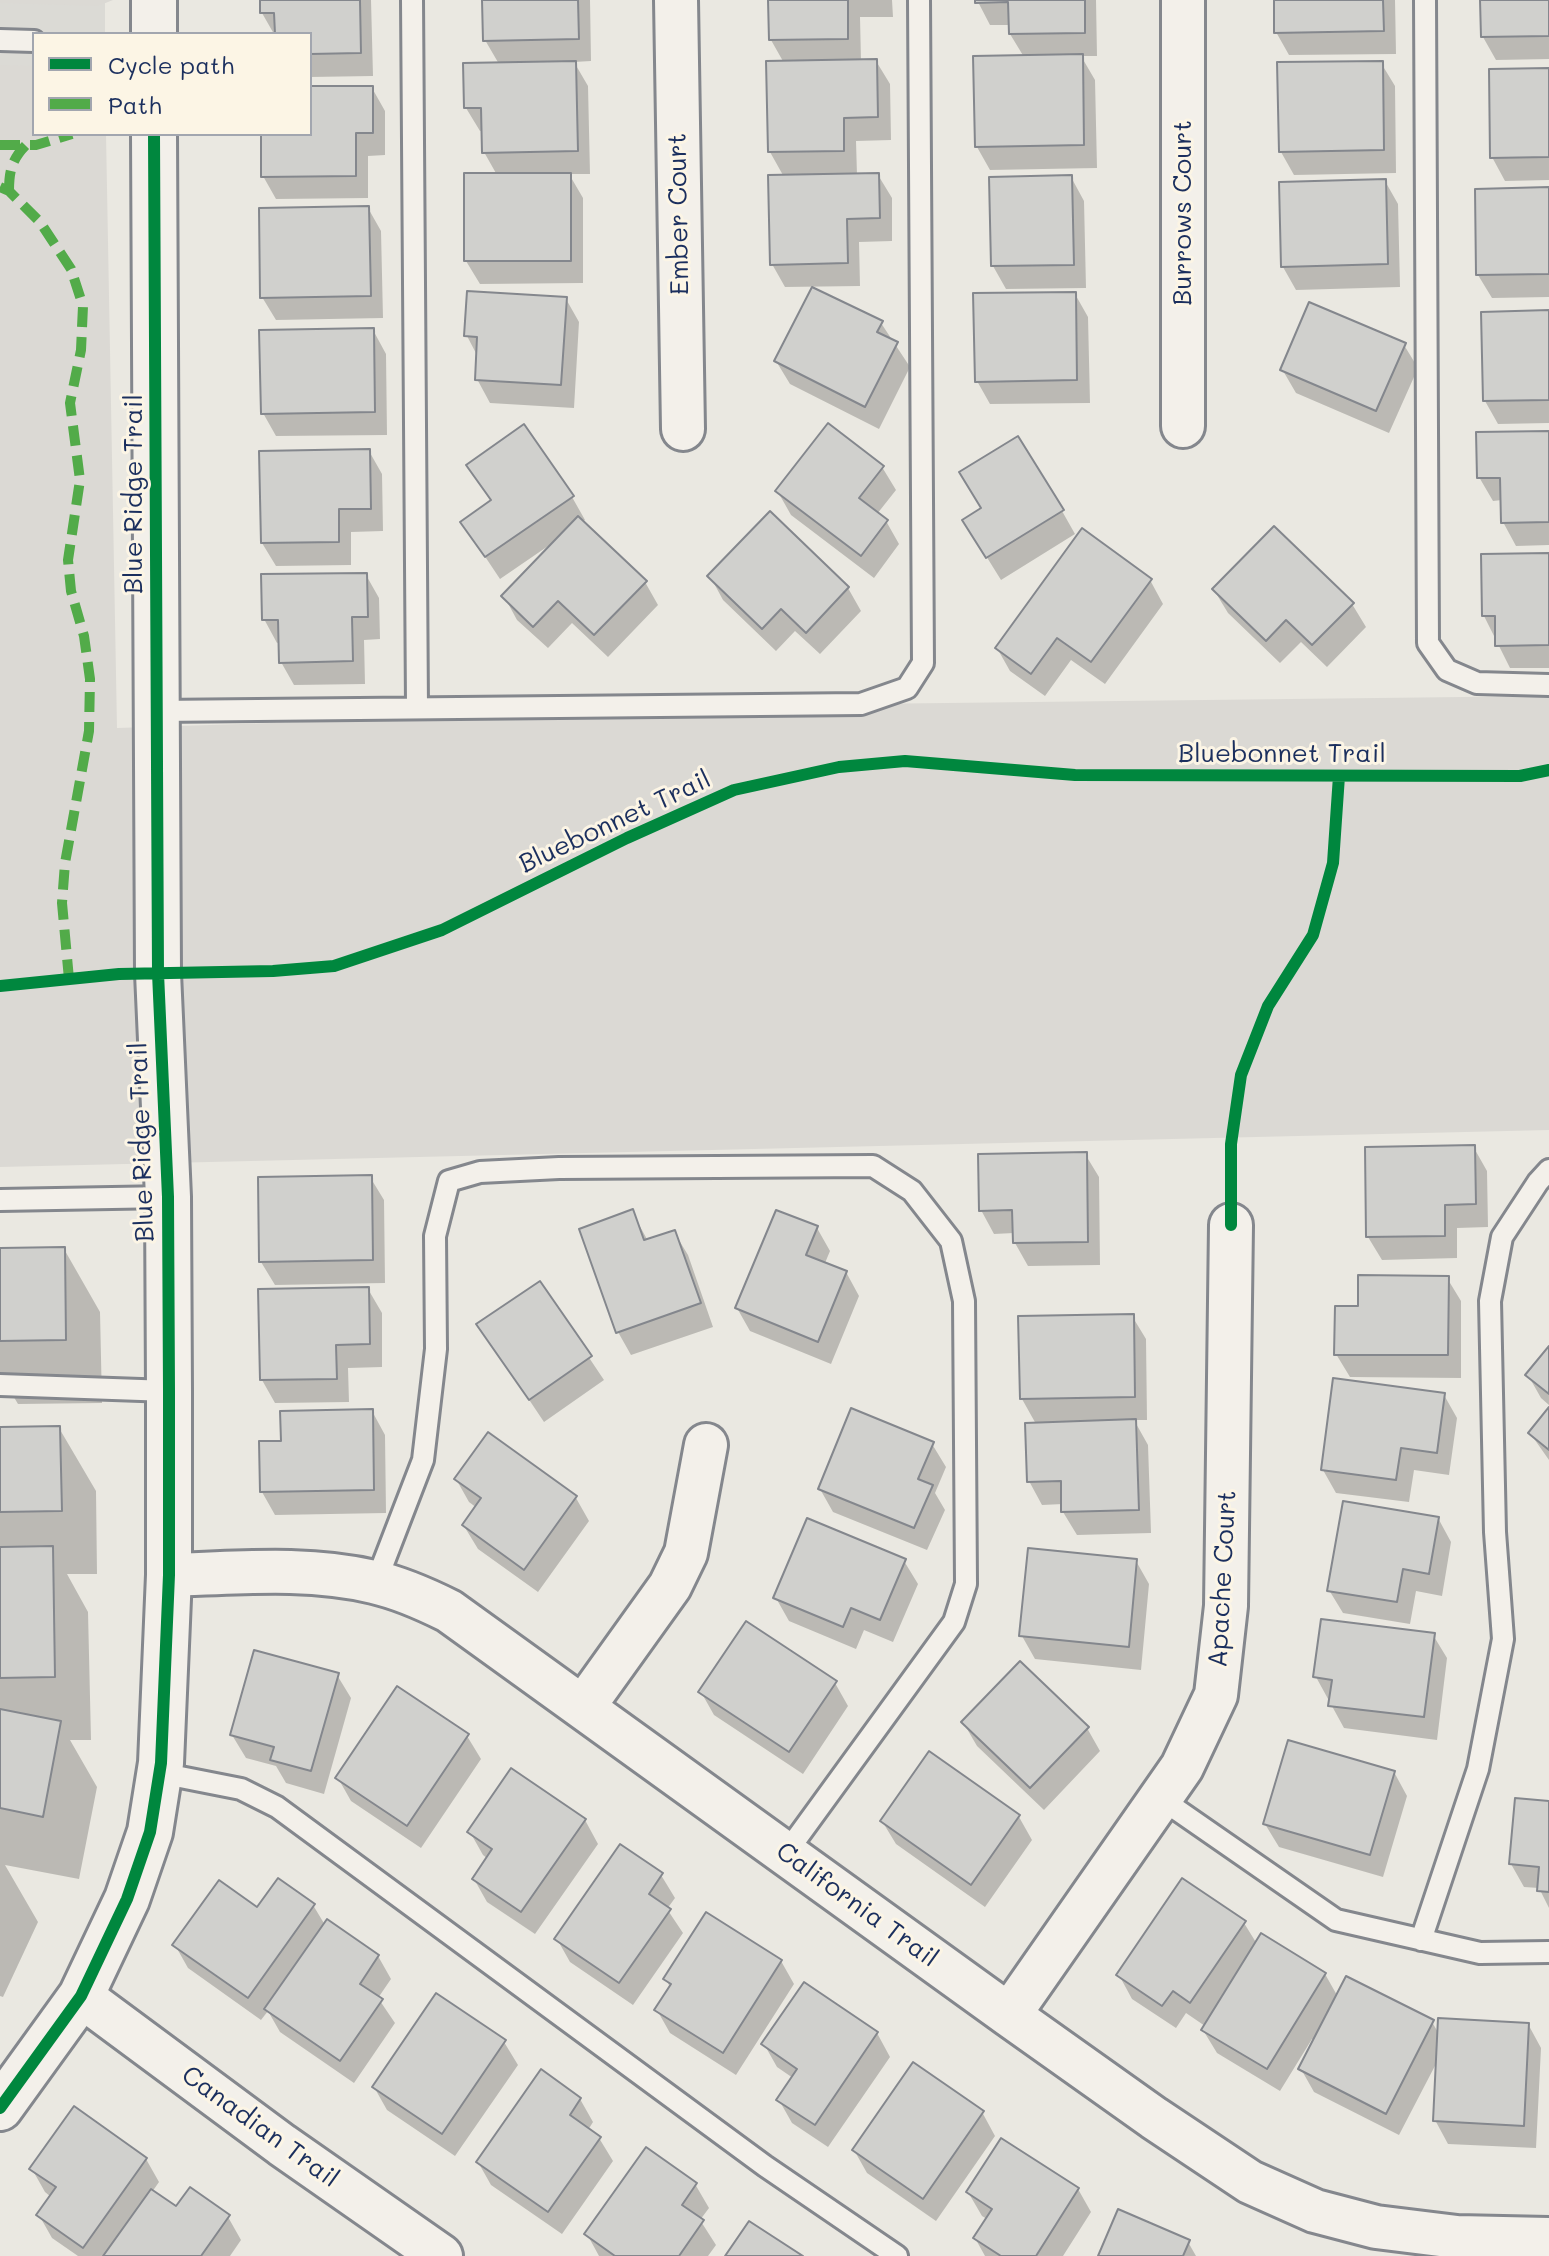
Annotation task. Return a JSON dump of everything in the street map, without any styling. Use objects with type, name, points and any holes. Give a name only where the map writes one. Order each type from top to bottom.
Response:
[{"type":"street","points":[[154,0],[154,32]]},
{"type":"street","name":"Ember Court","points":[[676,0],[683,429]]},
{"type":"street","name":"Burrows Court","points":[[1183,0],[1183,426]]},
{"type":"street","name":"Blue Ridge Trail","points":[[0,2108],[81,1996],[127,1899],[150,1832],[160,1773],[169,1575],[169,1391],[168,1197],[158,973],[154,136]]},
{"type":"street","name":"Apache Court","points":[[1009,2015],[1182,1767],[1216,1695],[1226,1606],[1231,1225]]},
{"type":"street","points":[[584,1706],[670,1586],[686,1553],[706,1445]]},
{"type":"street","name":"California Trail","points":[[169,1575],[289,1572],[341,1576],[376,1582],[416,1595],[449,1611],[584,1706],[1009,2015],[1250,2182],[1315,2211],[1376,2227],[1457,2237],[1549,2239]]},
{"type":"street","name":"Canadian Trail","points":[[81,1996],[282,2145],[441,2256]]},
{"type":"lane","points":[[412,0],[417,706]]},
{"type":"lane","points":[[157,711],[417,706],[861,704],[907,688],[923,663],[919,0]]},
{"type":"lane","points":[[1425,0],[1428,643],[1447,670],[1477,683],[1549,685]]},
{"type":"lane","points":[[0,40],[32,41]]},
{"type":"lane","points":[[376,1582],[423,1460],[436,1349],[435,1236],[449,1181],[480,1172],[559,1168],[873,1166],[912,1191],[951,1241],[964,1301],[966,1584],[954,1622],[786,1853]]},
{"type":"lane","points":[[1421,1940],[1478,1769],[1503,1639],[1495,1532],[1490,1301],[1502,1237],[1549,1170]]},
{"type":"lane","points":[[0,1200],[168,1197]]},
{"type":"lane","points":[[0,1385],[169,1391]]},
{"type":"lane","points":[[160,1773],[241,1789],[277,1807],[765,2166],[897,2256]]},
{"type":"lane","points":[[1160,1798],[1336,1920],[1480,1953],[1549,1952]]},
{"type":"shaded area","points":[[0,0],[105,0],[105,32],[32,32],[32,93],[0,93]]},
{"type":"shaded area","points":[[0,0],[113,0],[98,6],[0,3]]},
{"type":"shaded area","points":[[0,65],[32,66],[32,136],[106,136],[117,728],[861,704],[1549,696],[1549,1130],[0,1167]]},
{"type":"building","points":[[260,0],[360,0],[361,53],[312,54],[312,32],[275,32],[274,13],[260,13]]},
{"type":"building","points":[[482,0],[578,0],[579,39],[483,41]]},
{"type":"building","points":[[768,0],[848,0],[848,39],[769,40]]},
{"type":"building","points":[[975,0],[1085,0],[1085,33],[1009,34],[1008,2],[975,3]]},
{"type":"building","points":[[1274,0],[1383,0],[1384,31],[1274,33]]},
{"type":"building","points":[[1480,0],[1549,0],[1549,36],[1481,37]]},
{"type":"building","points":[[1083,54],[1084,145],[975,147],[973,56]]},
{"type":"building","points":[[877,59],[878,117],[844,118],[844,151],[768,152],[766,61]]},
{"type":"building","points":[[576,61],[578,151],[482,153],[481,108],[464,108],[463,63]]},
{"type":"building","points":[[1383,61],[1384,150],[1279,152],[1277,62]]},
{"type":"building","points":[[1549,68],[1549,157],[1490,158],[1489,69]]},
{"type":"building","points":[[312,86],[373,86],[373,133],[356,133],[356,176],[261,177],[261,136],[312,136]]},
{"type":"building","points":[[464,173],[571,173],[571,261],[464,261]]},
{"type":"building","points":[[879,173],[880,218],[847,219],[848,263],[770,265],[768,175]]},
{"type":"building","points":[[1072,175],[1074,265],[991,266],[989,177]]},
{"type":"building","points":[[1386,179],[1388,264],[1281,267],[1279,182]]},
{"type":"building","points":[[1549,187],[1549,274],[1476,275],[1475,189]]},
{"type":"building","points":[[369,206],[371,296],[260,298],[259,208]]},
{"type":"building","points":[[812,287],[883,321],[877,332],[898,342],[865,407],[774,361]]},
{"type":"building","points":[[467,291],[567,297],[561,385],[475,380],[477,337],[464,336]]},
{"type":"building","points":[[1076,292],[1077,380],[975,382],[973,293]]},
{"type":"building","points":[[1309,302],[1406,343],[1376,411],[1280,370]]},
{"type":"building","points":[[1549,310],[1549,400],[1483,401],[1481,312]]},
{"type":"building","points":[[374,328],[375,412],[261,414],[259,330]]},
{"type":"building","points":[[828,423],[884,466],[859,498],[888,520],[861,556],[775,491]]},
{"type":"building","points":[[524,424],[574,496],[485,557],[460,522],[491,500],[466,465]]},
{"type":"building","points":[[1549,431],[1549,522],[1501,523],[1500,478],[1477,478],[1476,432]]},
{"type":"building","points":[[1018,436],[1064,510],[986,558],[962,520],[981,508],[959,472]]},
{"type":"building","points":[[370,449],[371,509],[339,509],[339,542],[261,543],[259,451]]},
{"type":"building","points":[[770,511],[849,587],[806,633],[781,609],[762,629],[707,576]]},
{"type":"building","points":[[578,516],[647,581],[594,635],[558,601],[533,627],[501,596]]},
{"type":"building","points":[[1274,526],[1354,603],[1312,645],[1286,620],[1266,641],[1212,589]]},
{"type":"building","points":[[1082,528],[1152,579],[1091,662],[1057,638],[1031,674],[995,648]]},
{"type":"building","points":[[1549,553],[1549,645],[1495,646],[1495,616],[1482,616],[1481,554]]},
{"type":"building","points":[[367,573],[368,617],[352,617],[353,661],[279,663],[278,620],[262,620],[261,574]]},
{"type":"building","points":[[1475,1145],[1476,1204],[1445,1205],[1445,1236],[1366,1237],[1365,1147]]},
{"type":"building","points":[[1087,1152],[1088,1242],[1013,1243],[1012,1210],[979,1211],[978,1154]]},
{"type":"building","points":[[372,1175],[373,1260],[259,1262],[258,1177]]},
{"type":"building","points":[[633,1209],[644,1240],[675,1230],[701,1303],[616,1333],[579,1229]]},
{"type":"building","points":[[776,1210],[818,1226],[806,1255],[847,1271],[818,1342],[735,1308]]},
{"type":"building","points":[[65,1247],[66,1340],[0,1341],[0,1248]]},
{"type":"building","points":[[1358,1275],[1449,1276],[1448,1355],[1334,1355],[1335,1306],[1358,1306]]},
{"type":"building","points":[[540,1281],[592,1356],[529,1400],[476,1324]]},
{"type":"building","points":[[369,1287],[370,1344],[336,1345],[337,1379],[260,1380],[258,1289]]},
{"type":"building","points":[[1134,1314],[1135,1397],[1020,1399],[1018,1316]]},
{"type":"building","points":[[1549,1346],[1549,1394],[1525,1375]]},
{"type":"building","points":[[1333,1378],[1445,1393],[1437,1453],[1401,1448],[1396,1480],[1321,1470]]},
{"type":"building","points":[[1549,1407],[1549,1450],[1528,1433]]},
{"type":"building","points":[[851,1408],[934,1442],[918,1479],[933,1485],[914,1528],[818,1489]]},
{"type":"building","points":[[373,1409],[374,1490],[260,1492],[259,1441],[281,1441],[280,1411]]},
{"type":"building","points":[[1136,1419],[1139,1510],[1061,1512],[1061,1481],[1027,1482],[1025,1423]]},
{"type":"building","points":[[60,1426],[62,1511],[0,1512],[0,1427]]},
{"type":"building","points":[[488,1432],[577,1496],[524,1570],[462,1525],[481,1498],[454,1479]]},
{"type":"building","points":[[1343,1501],[1439,1517],[1429,1574],[1403,1569],[1397,1602],[1327,1591]]},
{"type":"building","points":[[807,1518],[906,1559],[880,1620],[851,1608],[843,1627],[773,1598]]},
{"type":"building","points":[[53,1546],[55,1677],[0,1678],[0,1547]]},
{"type":"building","points":[[1028,1548],[1137,1559],[1129,1647],[1019,1636]]},
{"type":"building","points":[[1321,1619],[1435,1633],[1424,1717],[1328,1706],[1332,1680],[1313,1677]]},
{"type":"building","points":[[746,1621],[837,1681],[789,1752],[698,1692]]},
{"type":"building","points":[[254,1650],[339,1673],[311,1771],[270,1760],[274,1747],[230,1735]]},
{"type":"building","points":[[1020,1661],[1089,1727],[1030,1788],[961,1722]]},
{"type":"building","points":[[397,1686],[469,1734],[407,1826],[335,1778]]},
{"type":"building","points":[[0,1709],[61,1721],[43,1817],[0,1808]]},
{"type":"building","points":[[1288,1740],[1395,1771],[1370,1855],[1263,1824]]},
{"type":"building","points":[[929,1751],[1020,1815],[971,1885],[880,1821]]},
{"type":"building","points":[[511,1768],[586,1819],[521,1912],[472,1879],[492,1849],[467,1832]]},
{"type":"building","points":[[1515,1798],[1549,1801],[1549,1892],[1537,1891],[1539,1867],[1509,1864]]},
{"type":"building","points":[[620,1844],[663,1873],[649,1894],[671,1909],[619,1983],[554,1939]]},
{"type":"building","points":[[278,1878],[315,1904],[248,1998],[172,1945],[219,1880],[257,1907]]},
{"type":"building","points":[[1182,1878],[1246,1921],[1190,2003],[1173,1991],[1162,2006],[1116,1975]]},
{"type":"building","points":[[706,1912],[782,1960],[723,2053],[654,2010],[671,1984],[663,1979]]},
{"type":"building","points":[[327,1919],[379,1955],[360,1984],[383,1999],[340,2061],[264,2009]]},
{"type":"building","points":[[1261,1933],[1326,1973],[1267,2069],[1201,2030]]},
{"type":"building","points":[[1346,1976],[1434,2020],[1386,2114],[1298,2069]]},
{"type":"building","points":[[804,1982],[878,2032],[815,2125],[776,2100],[797,2069],[761,2044]]},
{"type":"building","points":[[436,1993],[506,2040],[442,2134],[372,2087]]},
{"type":"building","points":[[1438,2018],[1529,2023],[1524,2126],[1433,2121]]},
{"type":"building","points":[[913,2062],[984,2111],[923,2199],[852,2150]]},
{"type":"building","points":[[541,2069],[581,2098],[570,2115],[601,2137],[548,2212],[476,2162]]},
{"type":"building","points":[[74,2106],[147,2158],[83,2248],[36,2215],[56,2187],[29,2169]]},
{"type":"building","points":[[1001,2138],[1079,2188],[1036,2256],[1001,2256],[973,2238],[992,2209],[966,2192]]},
{"type":"building","points":[[646,2147],[697,2183],[682,2205],[704,2220],[679,2256],[615,2256],[584,2234]]},
{"type":"building","points":[[190,2187],[230,2215],[201,2256],[103,2256],[151,2189],[176,2206]]},
{"type":"building","points":[[1118,2209],[1190,2240],[1183,2256],[1098,2256]]},
{"type":"building","points":[[749,2221],[803,2256],[725,2256]]},
{"type":"marked path","points":[[0,145],[36,145],[65,136]]},
{"type":"marked path","points":[[9,191],[12,166],[26,145]]},
{"type":"marked path","points":[[0,187],[9,191],[40,222],[71,269],[83,306],[81,350],[70,403],[80,480],[68,560],[71,591],[84,636],[90,679],[89,731],[65,863],[62,903],[69,979]]},
{"type":"cycle path","points":[[0,2108],[81,1996],[127,1899],[150,1832],[161,1763],[169,1575],[169,1391],[168,1197],[158,973],[154,136]]},
{"type":"cycle path","name":"Bluebonnet Trail","points":[[0,986],[119,974],[273,971],[334,966],[442,930],[627,838],[734,790],[839,767],[905,761],[1075,775],[1520,776],[1549,770]]},
{"type":"cycle path","name":"Bluebonnet Trail","points":[[1231,1225],[1231,1144],[1241,1075],[1268,1006],[1313,935],[1333,863],[1339,776]]}]
